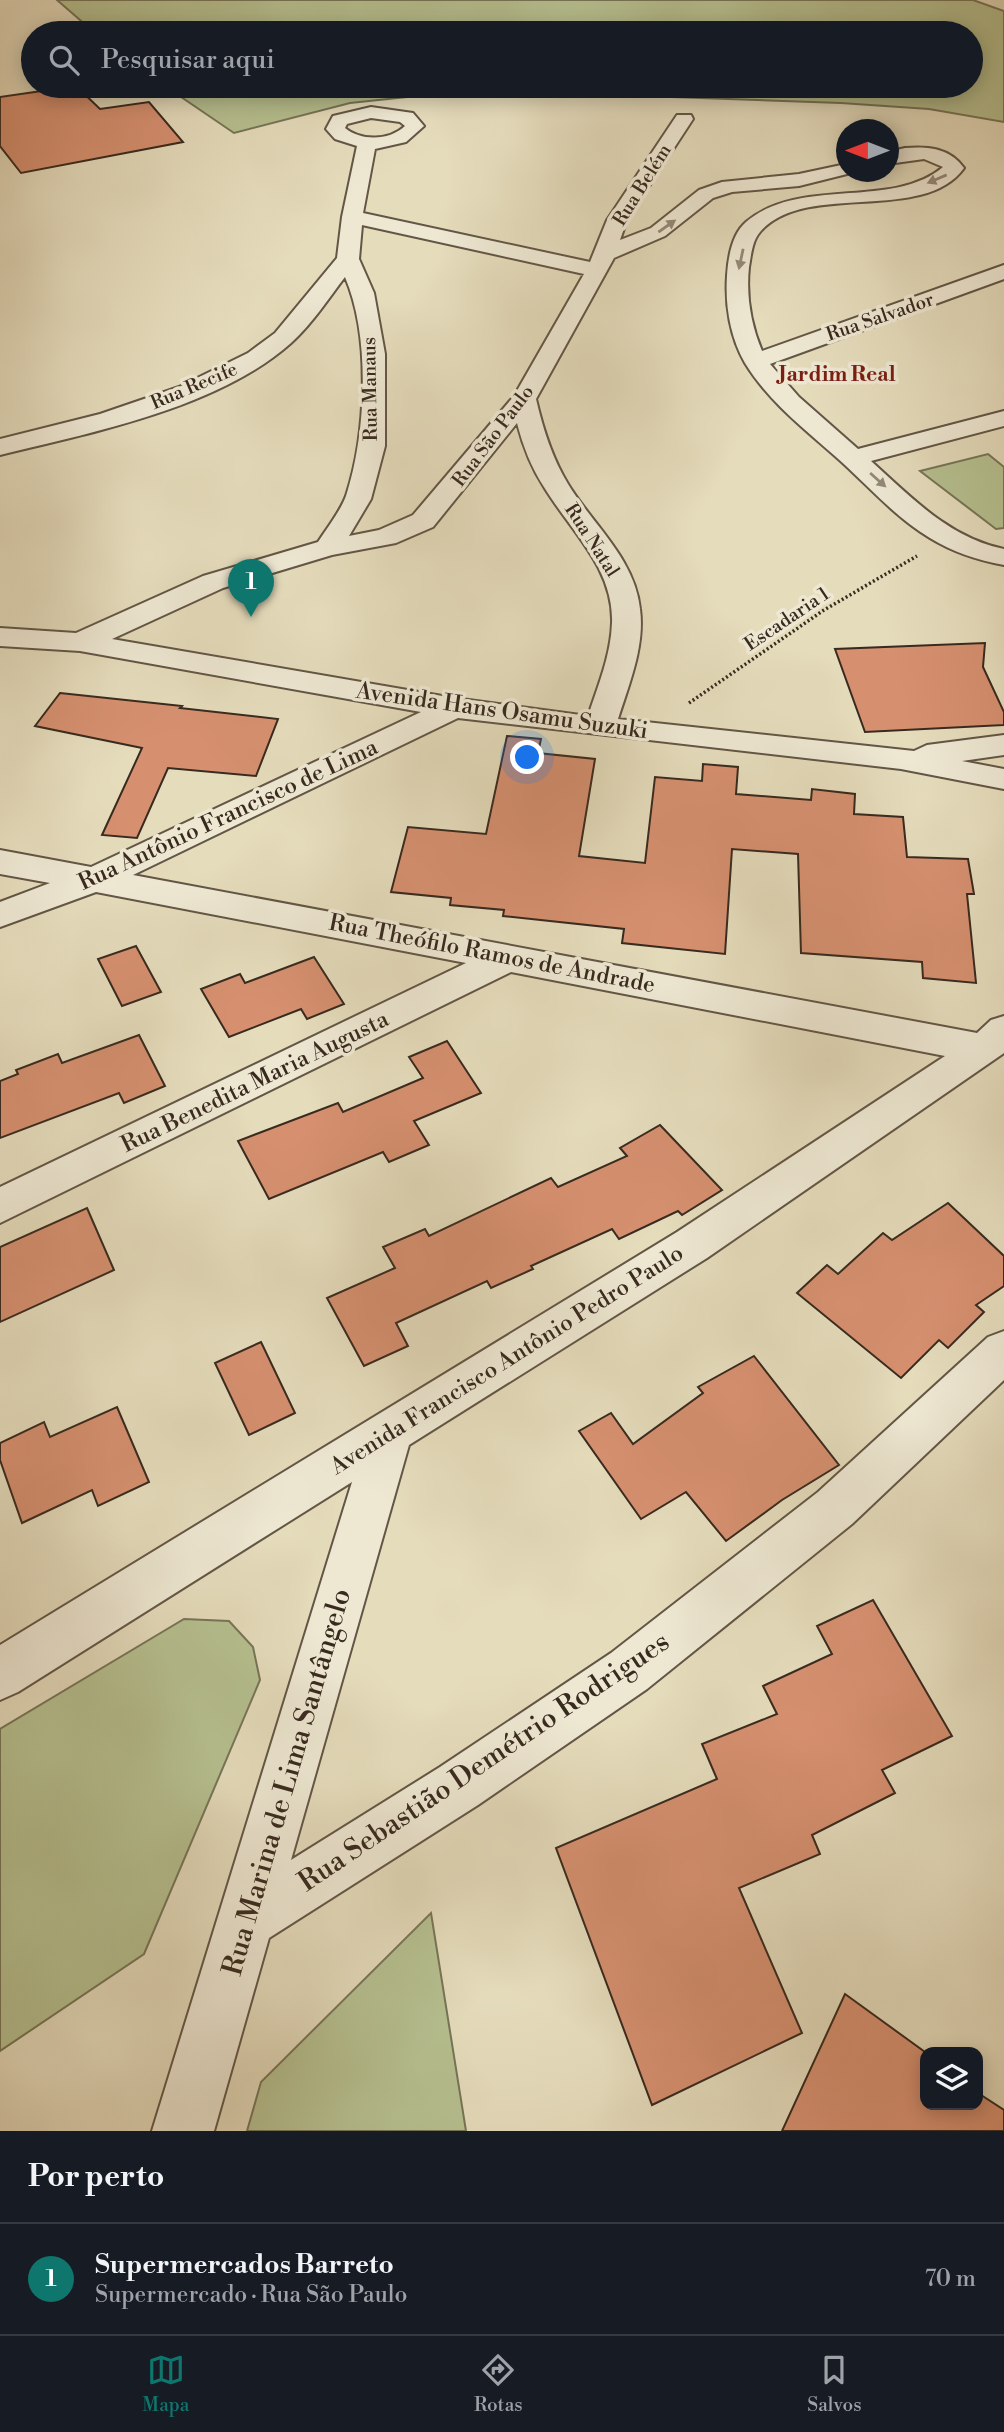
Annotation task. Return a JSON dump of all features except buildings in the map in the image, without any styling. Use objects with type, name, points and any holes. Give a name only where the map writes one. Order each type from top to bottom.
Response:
[{"type":"street","name":"Rua Belém","points":[[600,262],[617,220],[684,119]]},
{"type":"street","name":"Rua Manaus","points":[[328,548],[358,499],[372,446],[373,354],[363,293],[348,260],[352,217],[367,142]]},
{"type":"street","points":[[899,156],[921,153],[950,161],[954,168],[941,178],[910,189],[803,204],[778,212],[754,226],[740,258],[737,279],[742,328],[756,361],[777,390],[910,509],[948,538],[1004,557]]},
{"type":"street","points":[[352,217],[600,262],[658,232],[706,194],[729,186],[823,177],[836,173]]},
{"type":"street","name":"Rua Recife","points":[[0,447],[92,424],[148,406],[247,362],[282,338],[348,260]]},
{"type":"street","name":"Rua São Paulo","points":[[79,642],[213,582],[328,548],[386,537],[423,521],[524,399],[567,327],[600,262]]},
{"type":"street","name":"Rua Salvador","points":[[756,361],[1004,272]]},
{"type":"street","name":"Rua Natal","points":[[524,399],[530,430],[547,471],[621,584],[626,609],[625,639],[600,727]]},
{"type":"street","points":[[854,458],[1004,418]]},
{"type":"street","name":"Avenida Hans Osamu Suzuki","points":[[0,637],[79,642],[454,708],[648,733],[901,759],[1004,779]]},
{"type":"street","name":"Rua Antônio Francisco de Lima","points":[[0,915],[96,880],[454,708]]},
{"type":"street","points":[[901,759],[1004,745]]},
{"type":"street","name":"Rua Theófilo Ramos de Andrade","points":[[0,862],[511,957],[994,1039]]},
{"type":"street","name":"Rua Benedita Maria Augusta","points":[[0,1206],[511,957]]},
{"type":"street","name":"Avenida Francisco Antônio Pedro Paulo","points":[[0,1674],[692,1245],[994,1039]]},
{"type":"street","name":"Rua Sebastião Demétrio Rodrigues","points":[[246,1920],[459,1786],[629,1671],[835,1508],[1004,1350]]},
{"type":"street","name":"Rua Marina de Lima Santângelo","points":[[183,2131],[390,1432]]},
{"type":"path","name":"Escadaria 1","points":[[648,733],[824,610],[948,538]]},
{"type":"green space","points":[[57,0],[973,0],[1004,11],[1004,122],[929,109],[700,98],[983,98],[983,21],[81,21]]},
{"type":"green space","points":[[183,98],[398,98],[350,103],[234,133]]},
{"type":"green space","points":[[988,454],[1004,467],[1004,528],[996,529],[920,471]]},
{"type":"green space","points":[[184,1619],[229,1621],[253,1647],[260,1680],[144,1954],[0,2051],[0,1729]]},
{"type":"green space","points":[[431,1913],[466,2131],[247,2131],[261,2082]]},
{"type":"place","name":"Supermercados Barreto","points":[[251,617]]},
{"type":"district","name":"Jardim Real","points":[[837,375]]}]
